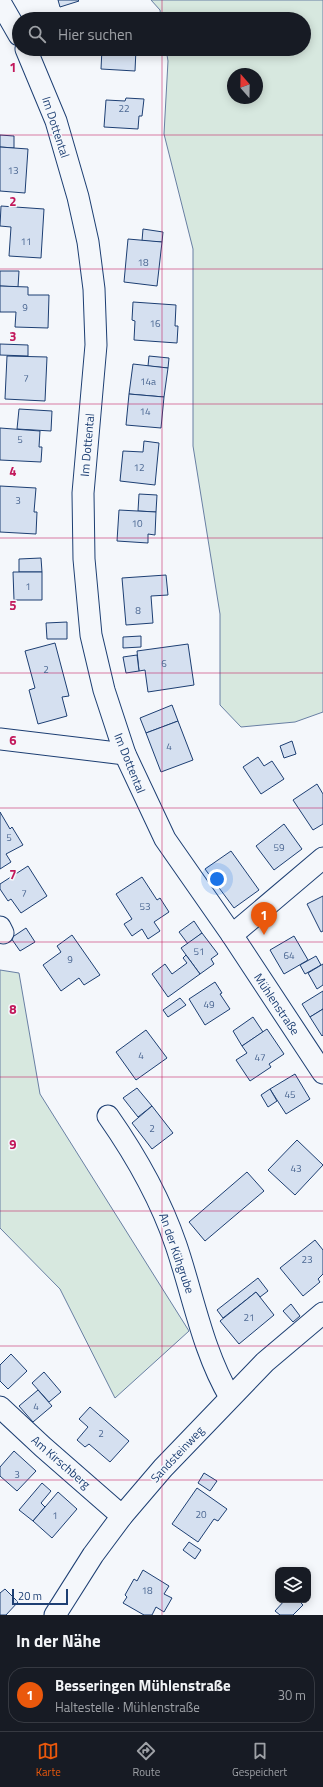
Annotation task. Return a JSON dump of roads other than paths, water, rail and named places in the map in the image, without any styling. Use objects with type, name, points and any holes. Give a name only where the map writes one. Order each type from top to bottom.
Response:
[{"type":"street","points":[[0,2],[12,23]]},
{"type":"street","name":"Im Dottental","points":[[29,56],[56,121],[78,198],[88,242],[94,289],[96,345],[83,493],[84,559],[91,635],[104,690],[125,754],[165,839]]},
{"type":"street","points":[[0,739],[125,754]]},
{"type":"street","name":"Mühlenstraße","points":[[165,839],[232,935],[323,1073]]},
{"type":"street","points":[[232,935],[319,865]]},
{"type":"street","name":"An der Kühgrube","points":[[108,1116],[125,1140],[160,1203],[176,1244],[214,1366],[230,1397]]},
{"type":"street","name":"Sandsteinweg","points":[[55,1615],[93,1556],[122,1516],[163,1468],[265,1362],[323,1313]]},
{"type":"street","name":"Am Kirschberg","points":[[0,1407],[122,1516]]},
{"type":"place","name":"Besseringen Mühlenstraße","points":[[264,935]]}]
